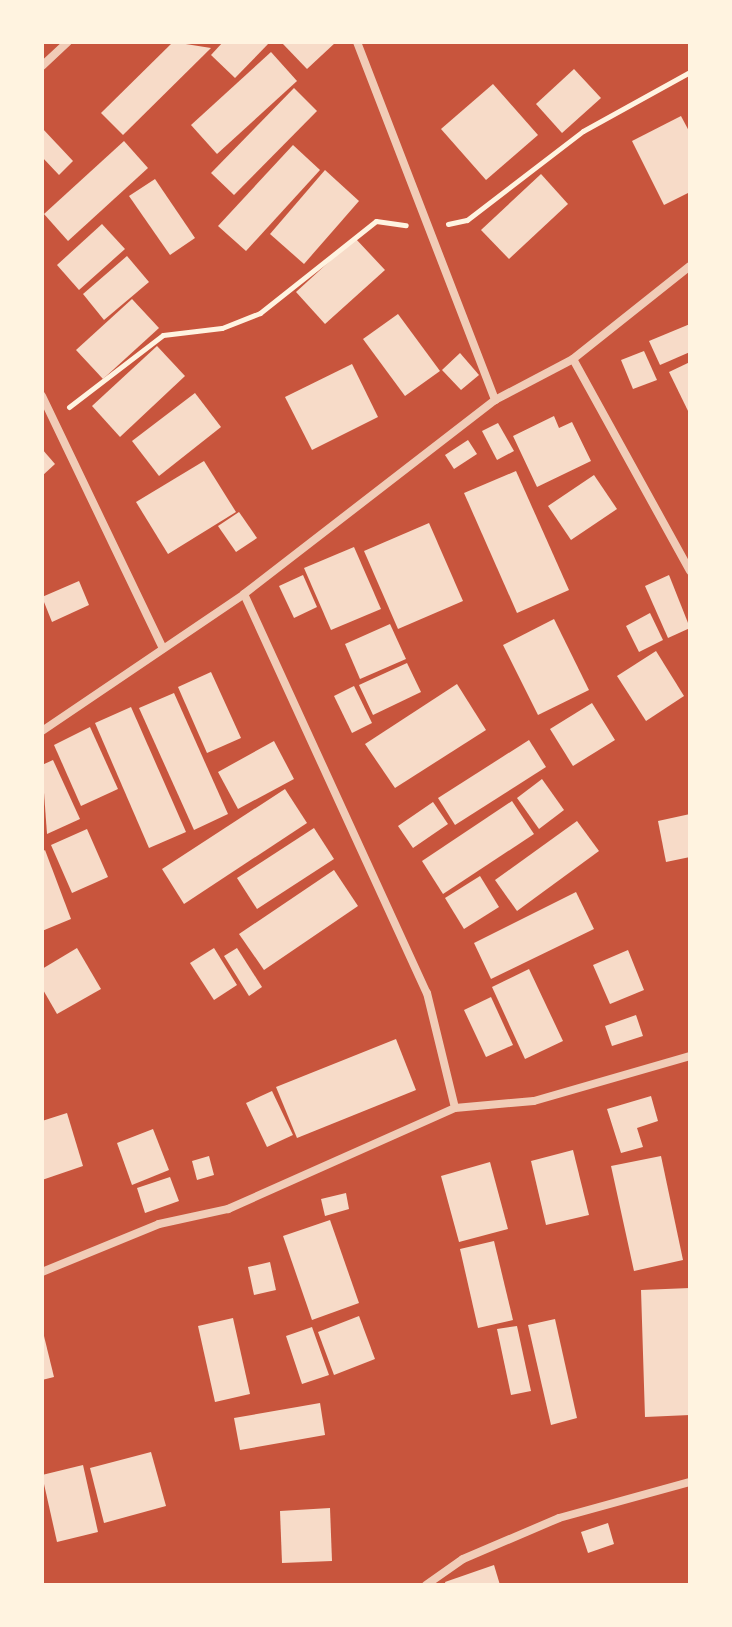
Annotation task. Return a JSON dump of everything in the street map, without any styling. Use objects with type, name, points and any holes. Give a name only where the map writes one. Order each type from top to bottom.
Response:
[{"type":"street","points":[[42,66],[68,42]]},
{"type":"street","points":[[357,42],[495,400]]},
{"type":"street","points":[[42,731],[244,594],[495,400],[573,359],[690,266]]},
{"type":"street","points":[[573,359],[690,571]]},
{"type":"street","points":[[42,396],[163,649]]},
{"type":"street","points":[[244,594],[427,993],[455,1108]]},
{"type":"street","points":[[42,1272],[159,1224],[228,1209],[455,1108],[534,1101],[690,1056]]},
{"type":"street","points":[[426,1585],[463,1559],[559,1518],[690,1482]]},
{"type":"path","points":[[53,414],[94,394],[163,335],[222,328],[260,313],[376,221],[429,227],[467,220],[583,131],[690,72]]},
{"type":"building","points":[[173,42],[211,48],[123,135],[101,113]]},
{"type":"building","points":[[223,42],[270,42],[235,78],[211,55]]},
{"type":"building","points":[[286,42],[336,42],[307,69],[283,44]]},
{"type":"building","points":[[271,52],[297,81],[217,154],[191,125]]},
{"type":"building","points":[[574,69],[601,98],[562,133],[536,104]]},
{"type":"building","points":[[493,84],[538,135],[486,180],[441,129]]},
{"type":"building","points":[[294,88],[317,111],[234,195],[211,173]]},
{"type":"building","points":[[681,116],[690,133],[690,192],[664,205],[632,141]]},
{"type":"building","points":[[42,128],[73,161],[59,175],[42,157]]},
{"type":"building","points":[[124,141],[148,168],[68,241],[44,214]]},
{"type":"building","points":[[293,145],[320,170],[246,251],[218,226]]},
{"type":"building","points":[[325,170],[359,201],[304,264],[270,234]]},
{"type":"building","points":[[541,174],[568,204],[509,259],[481,230]]},
{"type":"building","points":[[155,179],[195,238],[170,255],[129,196]]},
{"type":"building","points":[[102,224],[125,249],[79,290],[57,265]]},
{"type":"building","points":[[355,238],[385,270],[325,324],[296,292]]},
{"type":"building","points":[[127,256],[149,282],[104,320],[83,294]]},
{"type":"building","points":[[132,299],[159,328],[103,379],[76,350]]},
{"type":"building","points":[[398,314],[440,371],[405,396],[363,339]]},
{"type":"building","points":[[690,324],[690,352],[660,365],[649,341]]},
{"type":"building","points":[[157,346],[185,376],[120,437],[92,406]]},
{"type":"building","points":[[644,351],[657,380],[633,389],[621,360]]},
{"type":"building","points":[[460,353],[479,375],[461,390],[442,370]]},
{"type":"building","points":[[690,362],[690,415],[669,372]]},
{"type":"building","points":[[352,364],[378,417],[312,450],[285,397]]},
{"type":"building","points":[[195,393],[221,427],[159,476],[132,441]]},
{"type":"building","points":[[554,416],[559,428],[572,422],[591,461],[537,487],[513,436]]},
{"type":"building","points":[[498,423],[514,451],[497,460],[482,431]]},
{"type":"building","points":[[468,440],[477,454],[454,469],[445,455]]},
{"type":"building","points":[[42,449],[55,464],[42,476]]},
{"type":"building","points":[[204,461],[236,512],[168,554],[136,502]]},
{"type":"building","points":[[516,471],[569,590],[517,613],[464,493]]},
{"type":"building","points":[[594,475],[617,509],[571,540],[548,506]]},
{"type":"building","points":[[239,512],[257,538],[236,552],[218,526]]},
{"type":"building","points":[[429,523],[463,601],[398,629],[364,551]]},
{"type":"building","points":[[354,547],[381,609],[331,630],[304,568]]},
{"type":"building","points":[[303,575],[317,607],[294,618],[279,586]]},
{"type":"building","points":[[669,575],[690,628],[668,638],[645,586]]},
{"type":"building","points":[[79,581],[89,605],[52,622],[42,597]]},
{"type":"building","points":[[650,613],[663,640],[639,652],[626,626]]},
{"type":"building","points":[[554,619],[589,690],[538,715],[503,645]]},
{"type":"building","points":[[390,624],[406,659],[360,679],[345,644]]},
{"type":"building","points":[[656,651],[684,696],[646,721],[617,676]]},
{"type":"building","points":[[407,663],[421,692],[373,715],[359,685]]},
{"type":"building","points":[[211,672],[241,738],[207,753],[178,687]]},
{"type":"building","points":[[457,684],[486,730],[395,788],[365,744]]},
{"type":"building","points":[[354,686],[372,723],[352,733],[334,696]]},
{"type":"building","points":[[174,693],[228,814],[194,830],[139,708]]},
{"type":"building","points":[[592,703],[615,740],[573,766],[550,729]]},
{"type":"building","points":[[131,707],[186,832],[149,848],[95,723]]},
{"type":"building","points":[[90,727],[118,789],[81,806],[54,745]]},
{"type":"building","points":[[529,740],[546,767],[455,825],[438,798]]},
{"type":"building","points":[[274,741],[294,779],[238,809],[218,772]]},
{"type":"building","points":[[53,760],[80,819],[47,834],[42,765]]},
{"type":"building","points":[[542,779],[564,810],[539,829],[517,798]]},
{"type":"building","points":[[285,789],[307,823],[184,904],[162,869]]},
{"type":"building","points":[[512,801],[534,834],[443,894],[422,861]]},
{"type":"building","points":[[433,802],[448,824],[413,848],[398,826]]},
{"type":"building","points":[[690,814],[690,857],[666,862],[658,821]]},
{"type":"building","points":[[577,821],[599,851],[517,911],[495,880]]},
{"type":"building","points":[[314,828],[334,859],[257,909],[237,878]]},
{"type":"building","points":[[87,829],[108,877],[72,893],[51,845]]},
{"type":"building","points":[[45,850],[71,919],[42,931],[42,852]]},
{"type":"building","points":[[334,870],[358,906],[264,970],[239,934]]},
{"type":"building","points":[[480,876],[499,907],[464,929],[445,898]]},
{"type":"building","points":[[576,892],[594,929],[491,979],[474,943]]},
{"type":"building","points":[[77,948],[101,989],[57,1014],[42,988],[42,969]]},
{"type":"building","points":[[214,948],[237,985],[214,1000],[190,963]]},
{"type":"building","points":[[237,948],[262,987],[249,996],[224,956]]},
{"type":"building","points":[[628,950],[644,990],[610,1004],[593,965]]},
{"type":"building","points":[[529,969],[563,1041],[525,1059],[492,987]]},
{"type":"building","points":[[491,997],[513,1045],[486,1057],[464,1010]]},
{"type":"building","points":[[636,1015],[643,1036],[612,1046],[605,1026]]},
{"type":"building","points":[[396,1039],[416,1090],[297,1138],[276,1087]]},
{"type":"building","points":[[272,1091],[293,1135],[267,1147],[246,1103]]},
{"type":"building","points":[[651,1096],[658,1121],[637,1128],[643,1147],[621,1153],[607,1109]]},
{"type":"building","points":[[67,1113],[83,1166],[42,1180],[42,1121]]},
{"type":"building","points":[[153,1129],[169,1170],[132,1185],[117,1143]]},
{"type":"building","points":[[573,1150],[589,1215],[546,1225],[531,1161]]},
{"type":"building","points":[[209,1156],[214,1175],[197,1180],[192,1161]]},
{"type":"building","points":[[661,1156],[683,1260],[634,1271],[611,1166]]},
{"type":"building","points":[[490,1162],[508,1229],[459,1242],[441,1176]]},
{"type":"building","points":[[170,1177],[179,1201],[145,1213],[137,1188]]},
{"type":"building","points":[[346,1193],[349,1209],[325,1216],[321,1199]]},
{"type":"building","points":[[330,1220],[359,1303],[312,1320],[283,1236]]},
{"type":"building","points":[[494,1241],[513,1320],[478,1328],[460,1249]]},
{"type":"building","points":[[270,1262],[276,1290],[254,1295],[248,1267]]},
{"type":"building","points":[[690,1288],[690,1415],[645,1417],[641,1290]]},
{"type":"building","points":[[359,1316],[375,1359],[334,1375],[318,1332]]},
{"type":"building","points":[[233,1318],[250,1394],[215,1402],[198,1326]]},
{"type":"building","points":[[555,1319],[577,1418],[551,1425],[528,1325]]},
{"type":"building","points":[[517,1326],[531,1391],[511,1395],[497,1329]]},
{"type":"building","points":[[312,1327],[329,1375],[302,1384],[286,1336]]},
{"type":"building","points":[[42,1333],[54,1377],[42,1380]]},
{"type":"building","points":[[320,1403],[325,1435],[240,1450],[234,1418]]},
{"type":"building","points":[[151,1452],[166,1506],[104,1523],[90,1468]]},
{"type":"building","points":[[83,1465],[98,1532],[57,1542],[42,1475]]},
{"type":"building","points":[[330,1508],[332,1561],[282,1563],[280,1511]]},
{"type":"building","points":[[608,1523],[614,1544],[588,1553],[581,1532]]},
{"type":"building","points":[[494,1565],[500,1585],[446,1585],[445,1582]]}]
